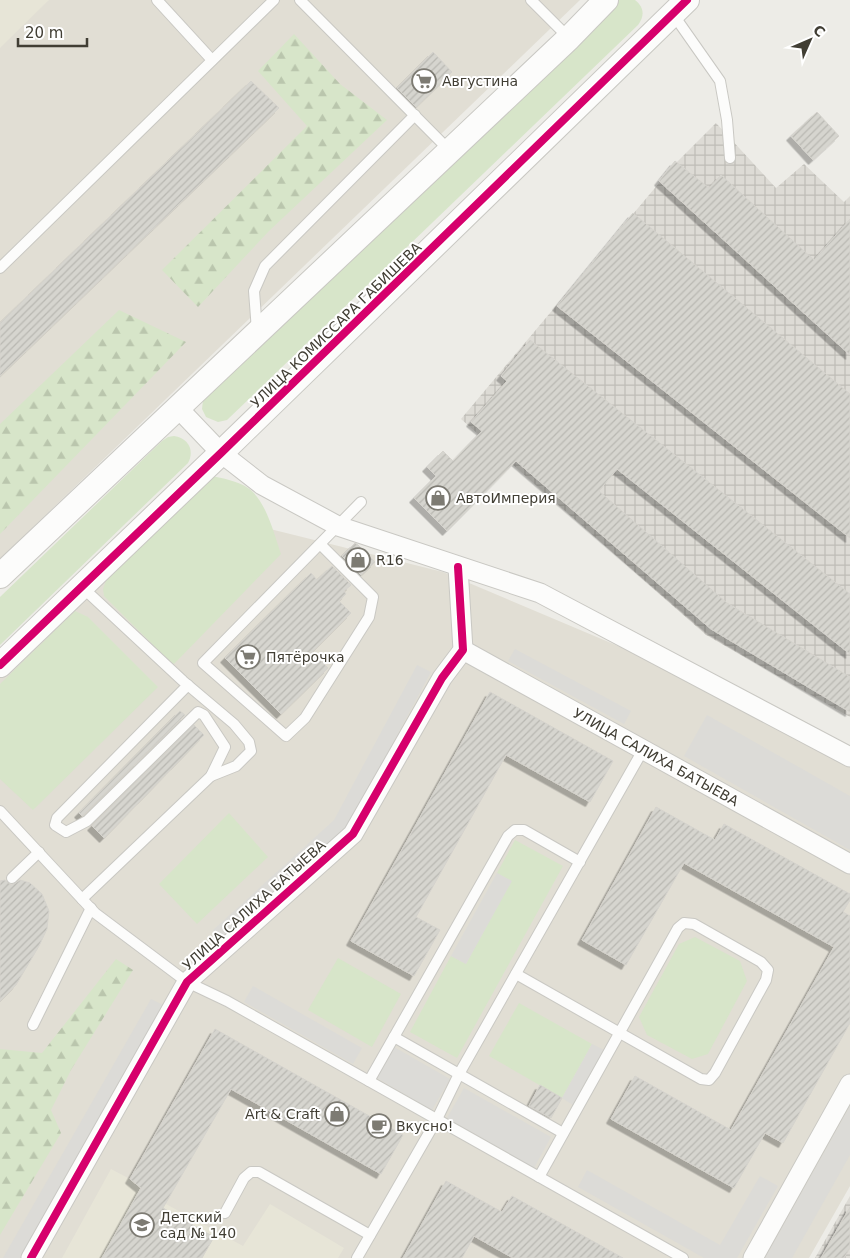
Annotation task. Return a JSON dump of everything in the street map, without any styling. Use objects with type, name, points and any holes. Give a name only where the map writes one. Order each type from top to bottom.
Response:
[{"type":"street","points":[[0,576],[569,38],[606,0]]},
{"type":"street","name":"УЛИЦА КОМИССАРА ГАБИШЕВА","points":[[0,665],[221,453],[673,5]]},
{"type":"street","points":[[178,408],[221,453],[262,485],[338,526],[540,593],[850,758]]},
{"type":"street","points":[[458,567],[463,650]]},
{"type":"street","name":"УЛИЦА САЛИХА БАТЫЕВА","points":[[31,1258],[186,982],[353,834],[442,678],[463,650],[850,864]]},
{"type":"street","points":[[753,1258],[850,1084]]},
{"type":"lane","points":[[157,0],[212,60]]},
{"type":"lane","points":[[0,268],[274,0]]},
{"type":"lane","points":[[300,0],[450,151]]},
{"type":"lane","points":[[531,0],[569,38]]},
{"type":"lane","points":[[673,5],[720,81],[727,120],[730,158]]},
{"type":"lane","points":[[257,332],[254,291],[265,266],[415,115]]},
{"type":"lane","points":[[320,544],[373,597],[369,617],[306,718],[286,736],[203,662],[361,502]]},
{"type":"lane","points":[[82,587],[188,686],[234,724],[249,742],[251,751],[236,766],[211,776],[82,899]]},
{"type":"lane","points":[[188,686],[57,818],[55,825],[66,832],[86,821],[198,712],[204,715],[224,747],[211,776]]},
{"type":"lane","points":[[357,1258],[643,750]]},
{"type":"lane","points":[[0,810],[90,908],[186,982],[227,1001],[683,1258]]},
{"type":"lane","points":[[369,1081],[508,836],[514,830],[524,830],[580,862]]},
{"type":"lane","points":[[12,878],[39,852]]},
{"type":"lane","points":[[33,1025],[90,908]]},
{"type":"lane","points":[[516,974],[619,1033],[701,1079],[709,1080],[715,1073],[766,980],[768,970],[761,962],[694,924],[684,923],[678,928],[619,1033],[563,1133],[538,1177]]},
{"type":"lane","points":[[394,1037],[563,1133]]},
{"type":"lane","points":[[225,1213],[244,1178],[251,1172],[259,1172],[370,1235]]},
{"type":"shaded area","points":[[0,0],[580,0],[0,559]]},
{"type":"shaded area","points":[[0,0],[49,0],[0,48]]},
{"type":"shaded area","points":[[716,123],[776,188],[804,164],[844,202],[850,196],[850,717],[706,635],[461,419],[675,164]]},
{"type":"shaded area","points":[[195,477],[246,523],[443,572],[682,673],[850,760],[850,1186],[809,1258],[0,1258],[0,672]]},
{"type":"shaded area","points":[[515,649],[631,711],[624,724],[508,661]]},
{"type":"shaded area","points":[[417,665],[431,672],[346,830],[223,941],[213,930],[334,820]]},
{"type":"shaded area","points":[[707,715],[850,796],[850,850],[684,756]]},
{"type":"shaded area","points":[[497,873],[512,881],[466,964],[451,956]]},
{"type":"shaded area","points":[[253,986],[362,1048],[353,1064],[244,1002]]},
{"type":"shaded area","points":[[151,999],[165,1006],[21,1258],[3,1258]]},
{"type":"shaded area","points":[[592,1044],[604,1050],[573,1105],[562,1098]]},
{"type":"shaded area","points":[[394,1047],[450,1079],[432,1110],[377,1078]]},
{"type":"shaded area","points":[[464,1088],[551,1137],[534,1168],[447,1118]]},
{"type":"shaded area","points":[[850,1106],[850,1155],[792,1258],[765,1258]]},
{"type":"shaded area","name":"Детский сад № 140","points":[[111,1169],[130,1179],[166,1204],[243,1246],[270,1204],[344,1248],[338,1258],[62,1258]]},
{"type":"shaded area","points":[[587,1170],[720,1245],[760,1176],[778,1186],[737,1258],[704,1258],[578,1187]]},
{"type":"shaded area","points":[[850,1196],[850,1258],[815,1258]]},
{"type":"green space","points":[[619,0],[635,0],[640,6],[642,15],[638,25],[227,420],[218,422],[206,417],[202,409],[203,400]]},
{"type":"green space","points":[[294,34],[340,84],[387,120],[269,231],[198,307],[162,270],[307,126],[258,71]]},
{"type":"green space","points":[[119,310],[186,342],[0,534],[0,424]]},
{"type":"green space","points":[[174,436],[183,439],[189,445],[191,454],[188,463],[0,645],[0,597],[162,441]]},
{"type":"green space","points":[[211,476],[240,483],[254,493],[269,518],[281,554],[174,664],[104,596],[103,589],[108,575]]},
{"type":"green space","points":[[75,611],[88,617],[158,687],[33,810],[0,779],[0,684]]},
{"type":"green space","points":[[229,813],[268,857],[197,924],[159,884]]},
{"type":"green space","points":[[515,840],[563,866],[457,1058],[410,1032],[451,956],[466,964],[511,881],[497,873]]},
{"type":"green space","points":[[695,937],[740,961],[747,981],[708,1054],[692,1059],[647,1035],[639,1017],[679,944]]},
{"type":"green space","points":[[338,958],[401,994],[372,1047],[308,1010]]},
{"type":"green space","points":[[116,959],[133,970],[71,1070],[51,1110],[61,1133],[0,1235],[0,1049],[42,1053]]},
{"type":"green space","points":[[519,1003],[592,1044],[562,1098],[489,1056]]},
{"type":"building","points":[[433,52],[452,72],[416,107],[397,88]]},
{"type":"building","points":[[251,81],[279,108],[0,376],[0,323]]},
{"type":"building","points":[[817,112],[839,136],[813,160],[791,136]]},
{"type":"building","points":[[675,161],[709,188],[721,175],[814,260],[850,219],[850,355],[659,181]]},
{"type":"building","points":[[633,213],[850,394],[850,538],[557,306]]},
{"type":"building","points":[[530,340],[850,594],[850,654],[617,469],[599,491],[727,603],[850,677],[850,712],[711,629],[516,461],[447,531],[414,498],[436,476],[427,467],[443,451],[453,461],[482,431],[471,422],[507,381],[501,376]]},
{"type":"building","points":[[355,543],[375,562],[361,575],[342,556]]},
{"type":"building","points":[[332,566],[351,585],[344,591],[346,594],[339,601],[351,613],[312,652],[328,668],[281,714],[225,658],[311,573],[317,580]]},
{"type":"building","points":[[490,692],[613,761],[590,802],[506,755],[416,917],[440,930],[414,976],[351,941]]},
{"type":"building","points":[[180,711],[185,715],[82,816],[79,813]]},
{"type":"building","points":[[194,725],[204,735],[104,838],[92,826]]},
{"type":"building","points":[[656,807],[715,840],[724,824],[850,894],[850,900],[843,912],[850,916],[850,1023],[783,1143],[765,1133],[734,1188],[611,1119],[635,1076],[731,1130],[834,947],[684,863],[626,965],[582,940]]},
{"type":"building","points":[[5,880],[11,885],[20,880],[30,883],[42,894],[49,911],[47,929],[39,946],[16,985],[0,1001],[0,881]]},
{"type":"building","points":[[215,1029],[403,1135],[381,1174],[231,1089],[163,1208],[214,1237],[202,1258],[102,1258],[141,1188],[130,1179]]},
{"type":"building","points":[[540,1085],[562,1098],[551,1118],[529,1106]]},
{"type":"building","points":[[446,1181],[502,1212],[512,1196],[623,1258],[513,1258],[474,1236],[462,1258],[403,1258]]},
{"type":"building","points":[[850,1207],[850,1248],[844,1258],[821,1258]]},
{"type":"cycle path","points":[[0,665],[687,0]]},
{"type":"cycle path","points":[[31,1258],[187,982],[353,834],[442,678],[463,650],[458,567]]},
{"type":"place","name":"Августина","points":[[424,81]]},
{"type":"place","name":"АвтоИмперия","points":[[438,498]]},
{"type":"place","name":"R16","points":[[358,560]]},
{"type":"place","name":"Пятёрочка","points":[[248,657]]},
{"type":"place","name":"Art & Craft","points":[[337,1114]]},
{"type":"place","name":"Вкусно!","points":[[379,1126]]},
{"type":"place","name":"Детский сад № 140","points":[[142,1225]]}]
